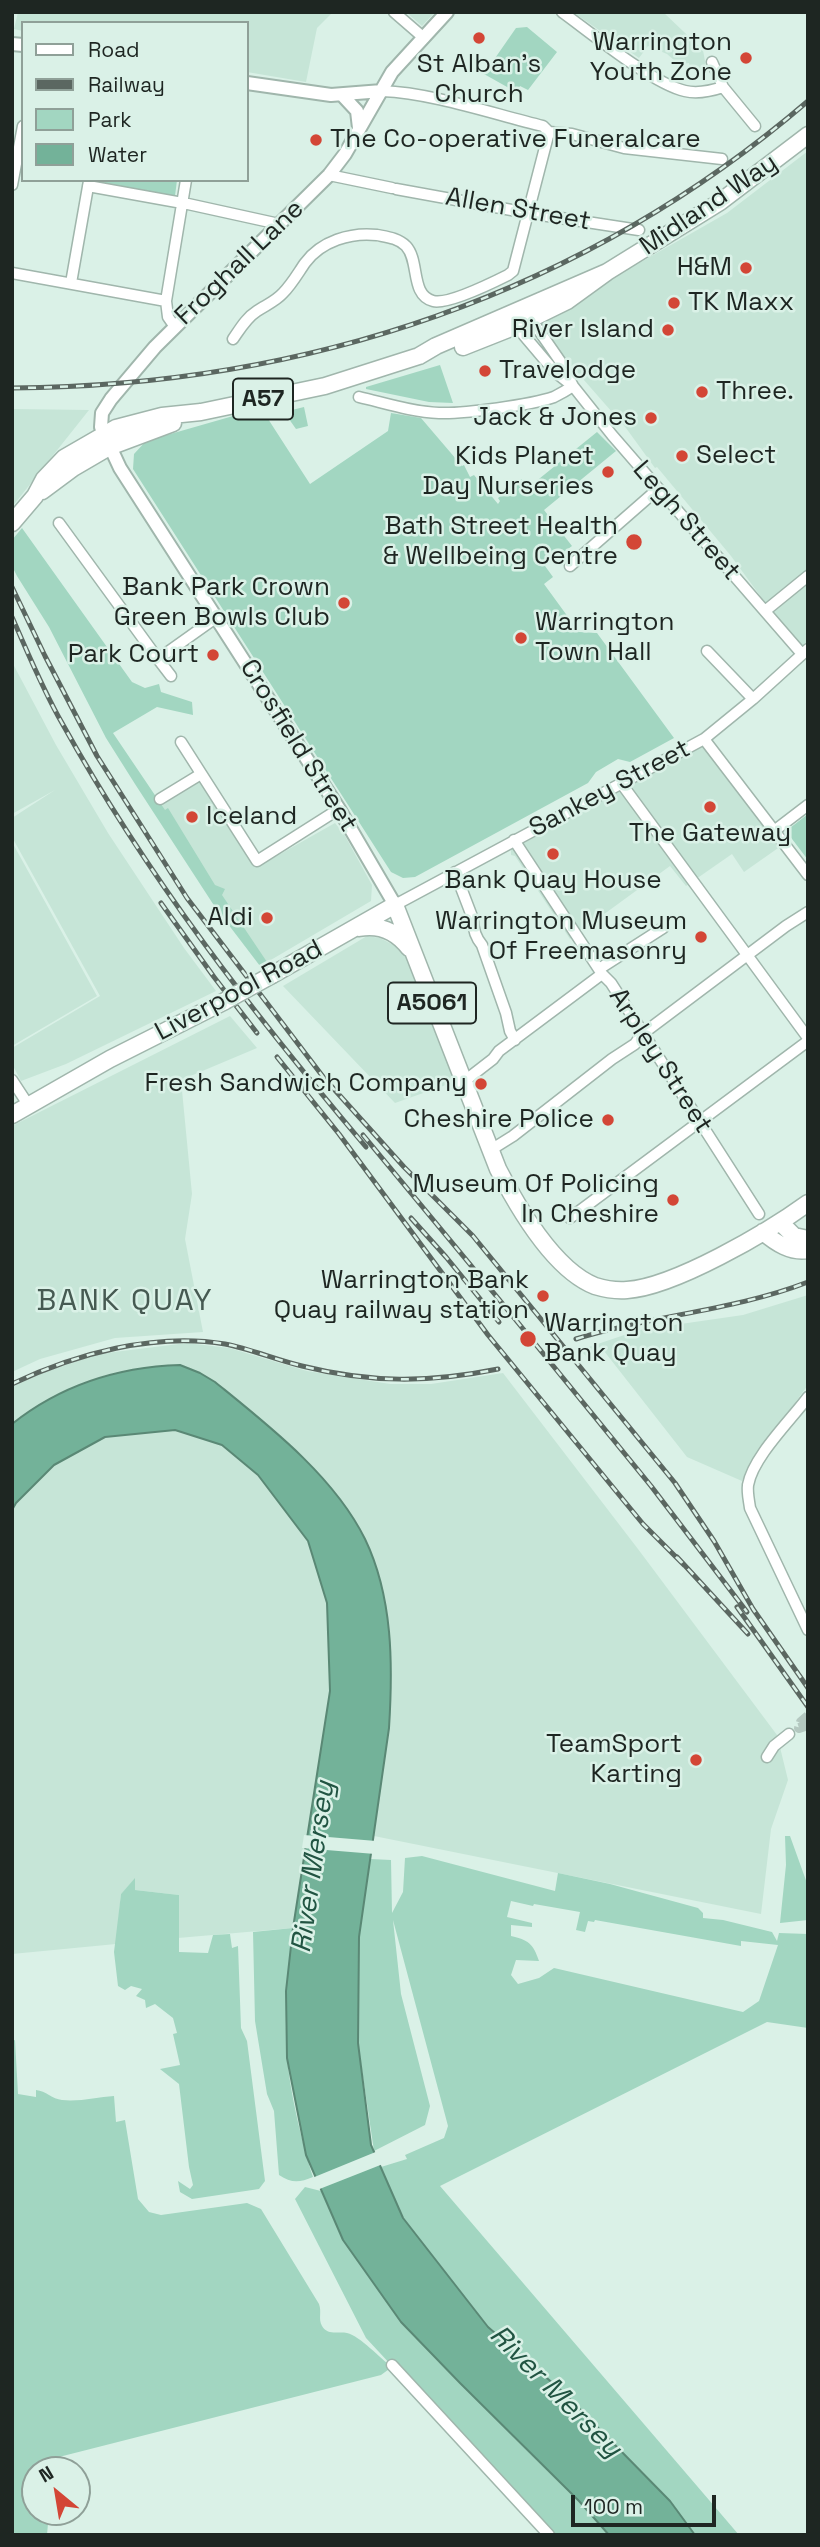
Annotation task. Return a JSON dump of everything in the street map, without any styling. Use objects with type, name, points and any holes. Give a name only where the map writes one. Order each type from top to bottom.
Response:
[{"type":"highway","name":"Midland Way","points":[[106,440],[201,412],[325,386],[521,319],[607,272],[709,209],[808,135]]},
{"type":"highway","name":"A57","points":[[13,522],[35,496],[106,440]]},
{"type":"highway","name":"Liverpool Road","points":[[12,1115],[225,1001],[395,905]]},
{"type":"highway","name":"A5061","points":[[395,905],[489,1151],[517,1204],[563,1262],[579,1276],[595,1286],[611,1290],[633,1290],[651,1285],[706,1262],[764,1232],[808,1203]]},
{"type":"highway","points":[[345,933],[368,926],[378,927],[394,933],[413,953]]},
{"type":"highway","name":"Liverpool Road","points":[[12,1123],[58,1098],[83,1075]]},
{"type":"highway","points":[[780,1222],[794,1236],[808,1239]]},
{"type":"highway","points":[[764,1232],[793,1250],[808,1250]]},
{"type":"street","points":[[394,12],[424,38]]},
{"type":"street","name":"Froghall Lane","points":[[106,440],[100,421],[107,404],[155,347],[329,175],[393,72],[447,12]]},
{"type":"street","points":[[562,12],[665,84],[691,92],[705,92],[723,87]]},
{"type":"street","points":[[712,62],[723,87],[755,126]]},
{"type":"street","points":[[248,83],[343,96],[382,91],[404,93],[543,126],[549,132],[572,134],[624,148],[722,159]]},
{"type":"street","points":[[343,96],[358,111],[358,132]]},
{"type":"street","points":[[233,339],[248,318],[284,292],[313,253],[330,242],[350,236],[367,234],[388,237],[402,243],[412,257],[421,291],[435,302],[447,301],[503,278],[513,271],[549,132]]},
{"type":"street","points":[[12,186],[21,134]]},
{"type":"street","name":"Allen Street","points":[[329,175],[528,214],[639,230]]},
{"type":"street","points":[[175,327],[167,317],[166,301],[186,182]]},
{"type":"street","points":[[71,284],[89,183],[279,225]]},
{"type":"street","points":[[371,196],[373,185]]},
{"type":"street","points":[[12,273],[166,301]]},
{"type":"street","name":"Legh Street","points":[[521,319],[560,361],[573,386],[658,489],[765,611],[805,651]]},
{"type":"street","name":"Legh Street","points":[[521,319],[555,372],[573,386]]},
{"type":"street","points":[[359,397],[418,411],[441,413],[543,399],[556,396],[573,386]]},
{"type":"street","name":"Crosfield Street","points":[[106,440],[134,490],[339,808],[395,905]]},
{"type":"street","points":[[573,560],[658,489]]},
{"type":"street","points":[[53,537],[62,526],[171,676]]},
{"type":"street","points":[[765,611],[808,576]]},
{"type":"street","points":[[158,659],[217,617]]},
{"type":"street","points":[[706,651],[753,699]]},
{"type":"street","name":"Sankey Street","points":[[395,905],[704,739],[805,651]]},
{"type":"street","points":[[704,739],[808,875]]},
{"type":"street","points":[[181,742],[257,861],[339,808]]},
{"type":"street","points":[[160,799],[201,774]]},
{"type":"street","points":[[570,1218],[700,1123],[808,1039],[621,783]]},
{"type":"street","points":[[775,831],[808,805]]},
{"type":"street","name":"Arpley Street","points":[[514,840],[600,972],[611,983],[644,1033],[759,1214]]},
{"type":"street","points":[[455,872],[515,1040]]},
{"type":"street","points":[[489,1151],[513,1136],[635,1044],[644,1033],[808,912]]},
{"type":"street","points":[[462,1083],[600,972],[663,928]]},
{"type":"street","points":[[12,1080],[29,1106]]},
{"type":"street","points":[[808,1397],[759,1461],[751,1474],[747,1489],[750,1508],[808,1630]]},
{"type":"street","points":[[767,1757],[774,1746],[789,1734]]},
{"type":"street","points":[[392,2365],[549,2535]]},
{"type":"shaded area","points":[[18,12],[333,12],[317,28],[306,82],[248,72],[248,21],[21,21],[21,31],[14,29]]},
{"type":"shaded area","points":[[406,12],[435,12],[422,26]]},
{"type":"shaded area","points":[[573,12],[663,12],[703,50],[706,67],[696,76],[689,63],[682,64],[682,67],[667,54],[648,46],[639,58]]},
{"type":"shaded area","points":[[808,151],[808,641],[802,646],[772,612],[731,556],[657,467],[655,468],[626,428],[534,323],[727,213]]},
{"type":"shaded area","points":[[12,409],[89,410],[12,507]]},
{"type":"shaded area","points":[[12,662],[56,745],[108,833],[184,948],[216,991],[66,1064],[21,1081],[12,1064],[12,1048],[100,996],[12,837],[12,818],[55,790],[12,814]]},
{"type":"shaded area","points":[[704,746],[781,846],[744,872],[732,854],[686,886],[670,866],[570,939],[515,856],[511,855],[511,850]]},
{"type":"shaded area","points":[[205,776],[259,866],[335,823],[372,885],[371,901],[264,964],[158,805]]},
{"type":"shaded area","points":[[12,842],[97,996],[12,1046]]},
{"type":"shaded area","points":[[367,936],[380,938],[403,950],[418,966],[460,1080],[395,1103],[283,986]]},
{"type":"shaded area","points":[[230,1016],[257,1048],[181,1080],[192,1194],[185,1239],[203,1332],[115,1338],[40,1359],[12,1372],[12,1126]]},
{"type":"shaded area","points":[[808,1295],[808,1385],[748,1467],[742,1481],[687,1457],[604,1351],[587,1357],[580,1350],[639,1330],[743,1315]]},
{"type":"shaded area","points":[[187,1343],[229,1348],[307,1371],[390,1384],[431,1384],[503,1373],[777,1735],[788,1780],[771,1829],[761,1914],[374,1836],[389,1727],[391,1693],[388,1622],[381,1588],[356,1523],[322,1478],[233,1397],[200,1373],[157,1366],[106,1375],[55,1395],[12,1424],[12,1387],[42,1373],[98,1354]]},
{"type":"shaded area","points":[[175,1430],[222,1445],[258,1475],[308,1541],[327,1603],[330,1691],[293,1928],[178,1938],[179,1895],[135,1890],[135,1879],[121,1894],[116,1944],[12,1954],[12,1510],[54,1465],[105,1437]]},
{"type":"green space","points":[[527,27],[557,52],[528,90],[520,86],[516,92],[484,74],[516,28]]},
{"type":"green space","points":[[96,182],[177,182],[175,196]]},
{"type":"green space","points":[[440,365],[453,403],[429,402],[366,389],[366,387]]},
{"type":"green space","points":[[304,407],[308,426],[296,429],[284,412]]},
{"type":"green space","points":[[261,408],[310,484],[388,431],[391,413],[421,418],[462,466],[464,465],[470,477],[474,475],[498,504],[498,498],[521,479],[529,487],[597,432],[616,451],[544,510],[572,546],[545,566],[553,577],[544,584],[579,632],[597,633],[674,738],[630,762],[618,759],[596,772],[588,783],[415,877],[403,878],[391,872],[133,469],[134,454],[146,441]]},
{"type":"green space","points":[[22,528],[132,682],[145,688],[159,684],[161,692],[192,702],[193,715],[157,707],[113,733],[165,810],[168,808],[215,885],[225,889],[222,895],[267,962],[260,966],[215,907],[106,738],[49,627],[17,576],[12,566],[12,540]]},
{"type":"green space","points":[[808,814],[808,860],[786,831]]},
{"type":"green space","points":[[785,1836],[790,1836],[808,1886],[808,1920],[780,1923],[786,1865]]},
{"type":"green space","points":[[422,1856],[555,1891],[558,1873],[698,1908],[703,1913],[703,1918],[772,1932],[777,1941],[779,1933],[808,1934],[808,2028],[767,2022],[440,2186],[739,2535],[695,2535],[670,2501],[563,2392],[488,2327],[403,2218],[381,2167],[407,2159],[405,2155],[444,2138],[448,2126],[393,1920],[401,1994],[430,2106],[425,2125],[374,2151],[358,2043],[359,1937],[370,1859],[391,1860],[392,1913],[403,1892],[405,1858]],"holes":[[[511,1901],[533,1906],[534,1904],[580,1912],[576,1930],[585,1932],[588,1921],[595,1920],[741,1946],[741,1941],[778,1945],[759,2001],[743,2012],[554,1968],[539,1978],[518,1984],[511,1975],[516,1960],[539,1961],[529,1943],[511,1936],[511,1925],[532,1927],[532,1923],[507,1917]]]},
{"type":"green space","points":[[135,1878],[135,1890],[179,1895],[179,1952],[208,1953],[213,1935],[230,1934],[232,1948],[238,1946],[241,2028],[247,2041],[265,2181],[259,2189],[192,2199],[180,2192],[178,2181],[190,2189],[193,2185],[179,2084],[160,2069],[180,2065],[173,2034],[177,2033],[173,2018],[155,2004],[146,2008],[145,2000],[136,1996],[142,1989],[131,1986],[125,1990],[118,1986],[114,1952],[121,1894]]},
{"type":"green space","points":[[293,1928],[287,1992],[287,2057],[297,2117],[313,2177],[295,2181],[279,2175],[274,2111],[267,2094],[255,2021],[253,1932]]},
{"type":"green space","points":[[15,2040],[18,2094],[36,2097],[36,2090],[68,2100],[114,2096],[116,2122],[125,2120],[138,2199],[149,2212],[161,2215],[247,2203],[261,2209],[319,2304],[320,2321],[324,2329],[352,2335],[392,2367],[381,2375],[63,2456],[21,2456],[21,2526],[48,2526],[47,2535],[12,2535],[12,2041]]},
{"type":"green space","points":[[305,2187],[321,2191],[343,2240],[402,2322],[579,2501],[609,2535],[549,2535],[366,2338],[295,2199]]},
{"type":"water","name":"River Mersey","points":[[180,1365],[215,1382],[278,1434],[318,1473],[352,1516],[365,1539],[381,1584],[391,1656],[389,1728],[359,1937],[358,2043],[371,2145],[403,2218],[488,2327],[563,2392],[670,2501],[695,2535],[609,2535],[579,2501],[401,2322],[343,2240],[306,2155],[287,2058],[286,1991],[293,1928],[330,1691],[327,1603],[308,1541],[258,1475],[222,1445],[175,1430],[105,1437],[54,1465],[12,1510],[12,1424],[50,1399],[91,1381],[134,1370]]},
{"type":"pier","points":[[304,1835],[376,1841],[375,1854],[302,1848]]},
{"type":"pier","points":[[378,2151],[383,2164],[317,2190],[312,2178]]},
{"type":"tunnel","points":[[808,1716],[799,1728],[808,1725]]},
{"type":"railway","points":[[12,388],[122,383],[229,369],[334,347],[436,316],[535,276],[630,227],[721,169],[808,101]]},
{"type":"railway","points":[[12,587],[97,756],[187,898],[324,1078],[404,1167],[473,1236],[675,1483],[714,1541],[753,1609],[808,1688]]},
{"type":"railway","points":[[12,617],[55,710],[95,780],[166,890],[282,1046],[366,1147]]},
{"type":"railway","points":[[161,903],[257,1033]]},
{"type":"railway","points":[[277,1057],[339,1134],[488,1335],[643,1524],[684,1565]]},
{"type":"railway","points":[[363,1135],[651,1486],[747,1612]]},
{"type":"railway","points":[[411,1218],[499,1322]]},
{"type":"railway","points":[[576,1339],[751,1300],[808,1282]]},
{"type":"railway","points":[[12,1384],[89,1355],[143,1343],[171,1341],[225,1344],[302,1366],[352,1376],[424,1379],[498,1369]]},
{"type":"railway","points":[[677,1557],[748,1634]]},
{"type":"railway","points":[[737,1607],[808,1707]]},
{"type":"place","name":"St Alban's Church","points":[[479,38]]},
{"type":"place","name":"Warrington Youth Zone","points":[[746,58]]},
{"type":"place","name":"The Co-operative Funeralcare","points":[[316,140]]},
{"type":"place","name":"H&M","points":[[746,268]]},
{"type":"place","name":"TK Maxx","points":[[674,303]]},
{"type":"place","name":"River Island","points":[[668,330]]},
{"type":"place","name":"Travelodge","points":[[485,371]]},
{"type":"place","name":"Three.","points":[[702,392]]},
{"type":"place","name":"Jack & Jones","points":[[651,418]]},
{"type":"place","name":"Select","points":[[682,456]]},
{"type":"place","name":"Kids Planet Day Nurseries","points":[[608,472]]},
{"type":"place","name":"Bath Street Health & Wellbeing Centre","points":[[634,542]]},
{"type":"place","name":"Bank Park Crown Green Bowls Club","points":[[344,603]]},
{"type":"place","name":"Warrington Town Hall","points":[[521,638]]},
{"type":"place","name":"Park Court","points":[[213,655]]},
{"type":"place","name":"The Gateway","points":[[710,807]]},
{"type":"place","name":"Iceland","points":[[192,817]]},
{"type":"place","name":"Bank Quay House","points":[[553,854]]},
{"type":"place","name":"Aldi","points":[[267,918]]},
{"type":"place","name":"Warrington Museum Of Freemasonry","points":[[701,937]]},
{"type":"place","name":"Fresh Sandwich Company","points":[[481,1084]]},
{"type":"place","name":"Cheshire Police","points":[[608,1120]]},
{"type":"place","name":"Museum Of Policing In Cheshire","points":[[673,1200]]},
{"type":"place","name":"Warrington Bank Quay railway station","points":[[543,1296]]},
{"type":"place","name":"Warrington Bank Quay","points":[[528,1339]]},
{"type":"place","name":"TeamSport Karting","points":[[696,1760]]},
{"type":"district","name":"BANK QUAY","points":[[125,1302]]}]
